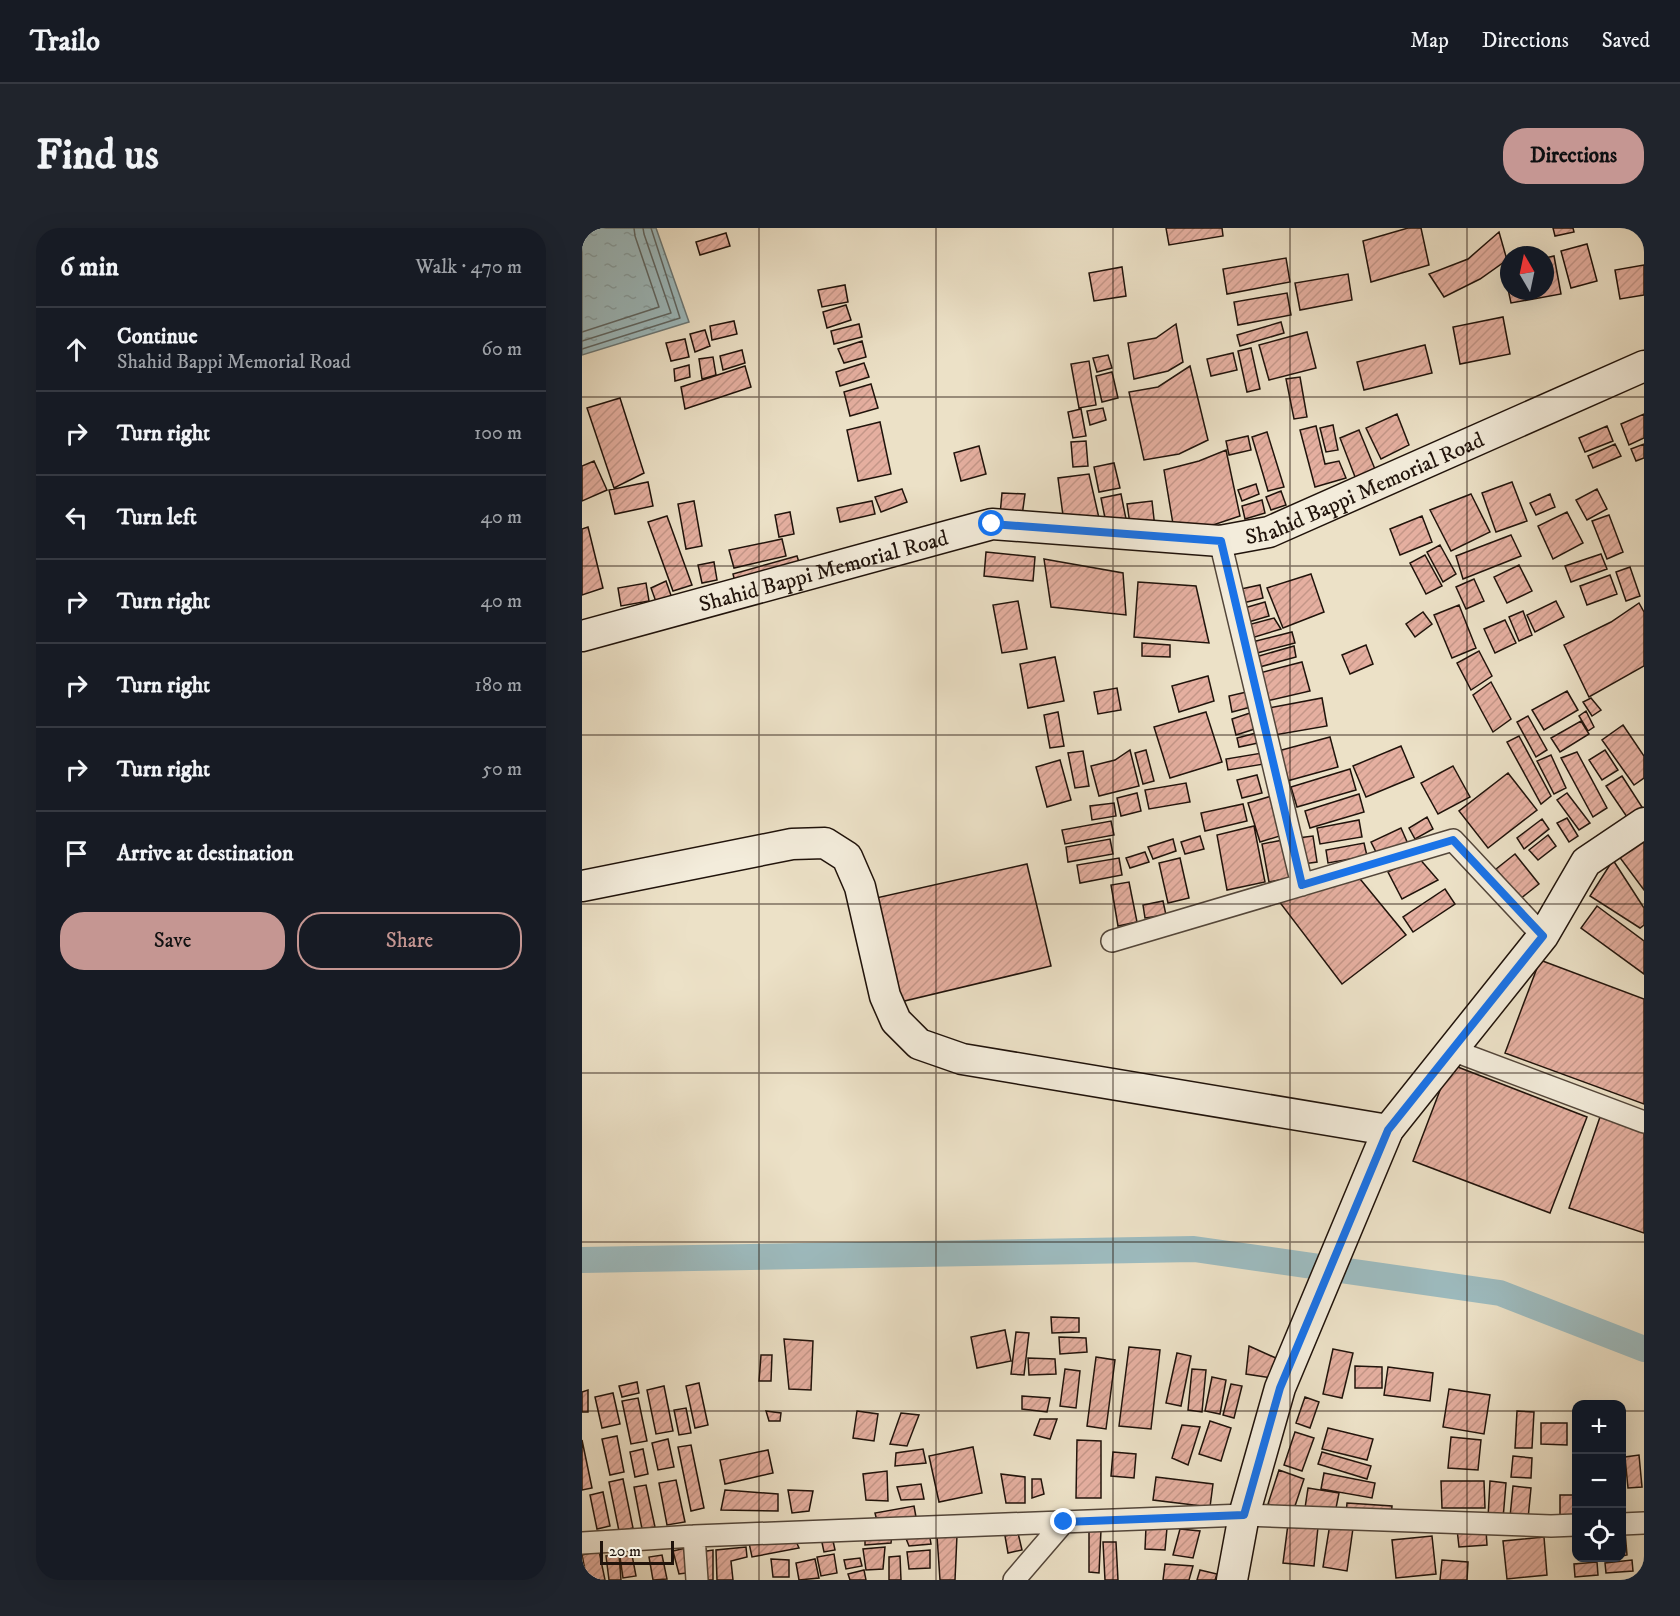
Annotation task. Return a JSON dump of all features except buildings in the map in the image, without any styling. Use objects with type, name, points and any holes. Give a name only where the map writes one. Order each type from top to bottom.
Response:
[{"type":"street","name":"Shahid Bappi Memorial Road","points":[[582,636],[992,524],[1221,541],[1269,532],[1644,366]]},
{"type":"street","points":[[1221,541],[1302,885]]},
{"type":"street","points":[[1232,1580],[1244,1515],[1280,1388],[1388,1130],[1543,936],[1586,862],[1644,823]]},
{"type":"street","points":[[1112,941],[1453,840],[1543,936]]},
{"type":"street","points":[[582,886],[792,844],[825,843],[847,857],[860,887],[885,996],[896,1021],[919,1044],[962,1059],[1388,1130]]},
{"type":"street","points":[[1452,1050],[1644,1122]]},
{"type":"street","points":[[582,1543],[694,1536],[1244,1515],[1540,1526],[1572,1525]]},
{"type":"street","points":[[1014,1580],[1064,1522]]},
{"type":"street","points":[[1626,1524],[1644,1523]]},
{"type":"street","points":[[694,1536],[697,1580]]},
{"type":"water","points":[[582,228],[656,228],[689,322],[582,355]]},
{"type":"waterway","points":[[582,1260],[1194,1249],[1500,1293],[1644,1349]]},
{"type":"route","points":[[992,524],[1221,541],[1302,885],[1453,840],[1543,936],[1388,1130],[1280,1388],[1244,1515],[1064,1522]]}]
